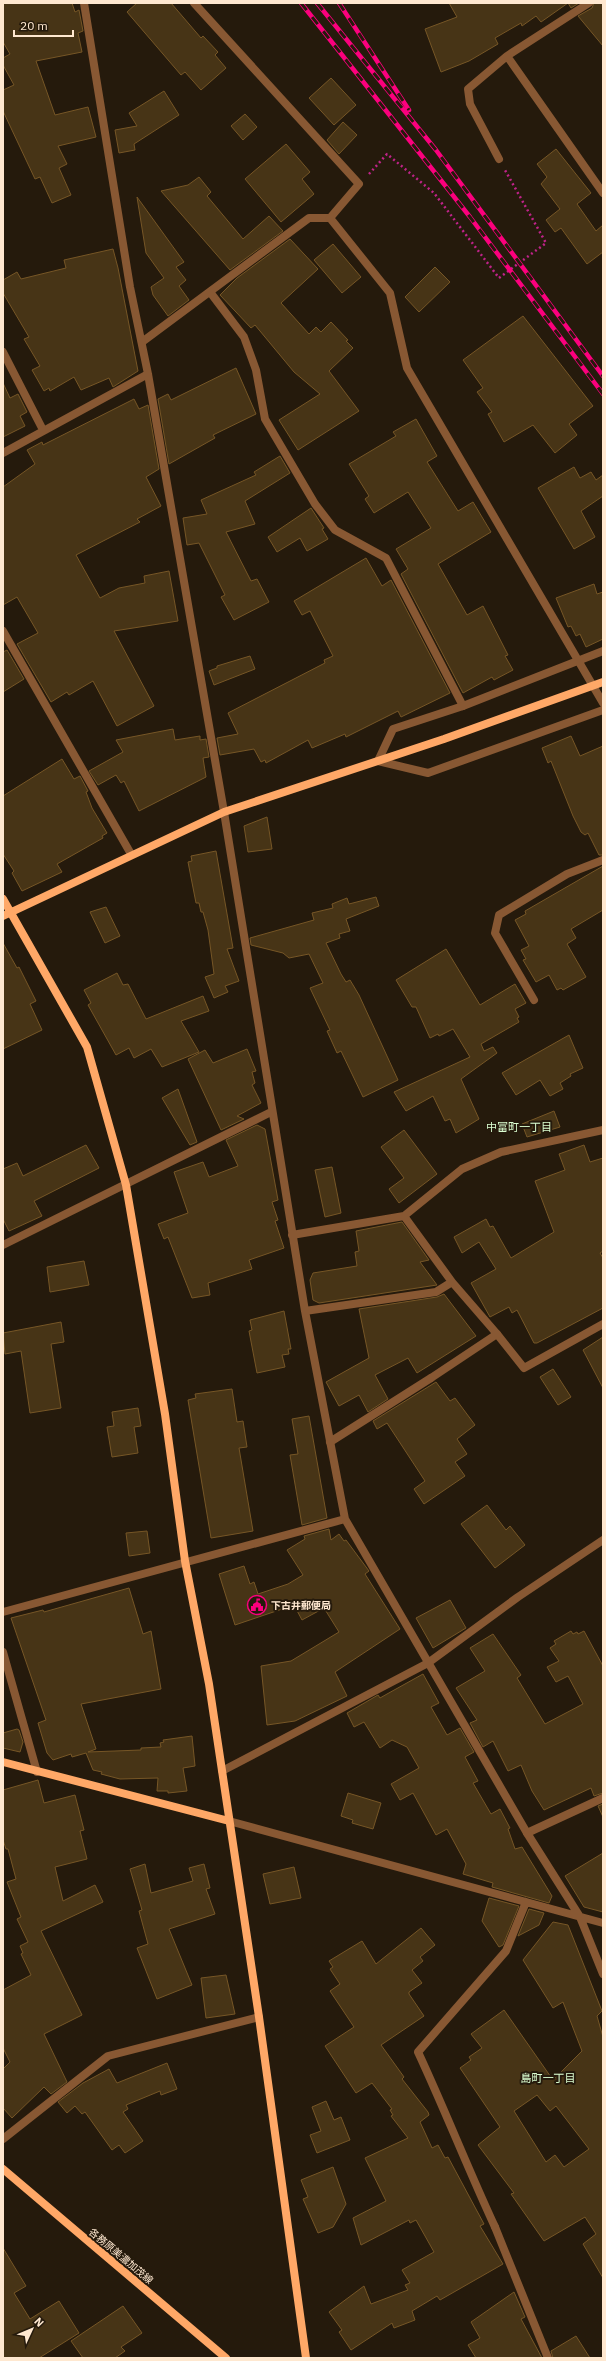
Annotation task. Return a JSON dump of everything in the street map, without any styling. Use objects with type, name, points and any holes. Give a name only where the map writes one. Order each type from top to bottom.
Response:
[{"type":"street","points":[[84,3],[130,287],[148,374],[224,812],[305,1311],[345,1519],[527,1833],[580,1917],[603,1974]]},
{"type":"street","points":[[142,342],[309,218],[330,218],[359,184],[194,3]]},
{"type":"street","points":[[499,159],[470,104],[468,89],[507,56],[589,3]]},
{"type":"street","points":[[507,56],[603,193]]},
{"type":"street","points":[[330,218],[390,293],[407,368],[603,702]]},
{"type":"street","points":[[210,292],[244,338],[256,370],[265,419],[315,504],[335,530],[386,558],[463,706]]},
{"type":"street","points":[[3,352],[43,430]]},
{"type":"street","points":[[3,453],[148,374]]},
{"type":"street","points":[[3,631],[132,854]]},
{"type":"street","points":[[378,761],[392,729],[463,706],[579,662],[603,651]]},
{"type":"street","points":[[7,914],[224,812],[444,739],[603,682]]},
{"type":"street","points":[[378,761],[428,773],[603,710]]},
{"type":"street","points":[[534,1000],[495,933],[499,915],[567,874],[603,860]]},
{"type":"street","points":[[3,899],[7,914],[87,1047],[126,1185],[165,1414],[185,1561],[209,1684],[259,2017],[306,2358]]},
{"type":"street","points":[[3,1245],[272,1112]]},
{"type":"street","points":[[292,1235],[404,1216],[462,1169],[501,1152],[603,1130]]},
{"type":"street","points":[[404,1216],[452,1282],[524,1368],[603,1324]]},
{"type":"street","points":[[305,1311],[436,1292],[452,1282]]},
{"type":"street","points":[[330,1442],[497,1334]]},
{"type":"street","points":[[3,1612],[185,1561],[345,1519]]},
{"type":"street","points":[[222,1771],[428,1663],[518,1598],[603,1540]]},
{"type":"street","points":[[3,1652],[37,1772]]},
{"type":"street","points":[[3,1762],[229,1821],[603,1923]]},
{"type":"street","points":[[527,1833],[603,1798]]},
{"type":"street","points":[[526,1902],[506,1951],[418,2052],[454,2130],[462,2158],[495,2227],[548,2358]]},
{"type":"street","points":[[3,2138],[108,2056],[259,2017]]},
{"type":"street","name":"各務原美濃加茂線","points":[[3,2169],[226,2358]]},
{"type":"path","points":[[359,184],[387,154],[434,193],[499,278],[546,243],[499,159]]},
{"type":"building","points":[[3,3],[72,3],[75,12],[79,10],[83,31],[78,33],[82,52],[36,61],[55,115],[88,107],[96,137],[58,146],[67,164],[59,168],[71,195],[52,203],[40,177],[35,179],[3,111],[3,90],[14,85],[3,65],[3,58],[10,54],[3,42]]},
{"type":"building","points":[[137,3],[171,3],[201,38],[203,36],[218,52],[215,55],[226,68],[201,90],[185,72],[181,75],[127,12]]},
{"type":"building","points":[[449,3],[568,3],[541,22],[536,16],[522,26],[521,23],[495,38],[498,44],[469,61],[441,72],[425,29],[457,17]]},
{"type":"building","points":[[568,3],[579,3],[571,8]]},
{"type":"building","points":[[594,3],[603,3],[603,46],[578,16],[592,8]]},
{"type":"building","points":[[331,78],[356,105],[334,125],[309,98]]},
{"type":"building","points":[[164,91],[179,115],[134,144],[135,150],[119,153],[115,130],[137,126],[129,113]]},
{"type":"building","points":[[245,114],[257,127],[243,140],[231,126]]},
{"type":"building","points":[[343,122],[357,135],[339,154],[327,140]]},
{"type":"building","points":[[286,144],[310,172],[302,179],[314,194],[281,222],[245,179]]},
{"type":"building","points":[[556,149],[591,193],[577,204],[596,231],[603,225],[603,252],[587,264],[561,228],[555,232],[546,220],[560,209],[541,184],[547,177],[537,164]]},
{"type":"building","points":[[199,177],[211,192],[207,196],[243,239],[269,216],[283,231],[230,270],[161,191],[188,185]]},
{"type":"building","points":[[137,197],[184,262],[176,267],[186,280],[179,286],[189,300],[168,316],[153,295],[151,287],[164,278],[146,253]]},
{"type":"building","points":[[290,239],[318,269],[281,303],[309,334],[316,327],[321,332],[331,322],[348,340],[346,341],[353,348],[329,371],[359,411],[298,450],[279,420],[320,394],[294,372],[255,325],[251,328],[220,295],[237,278]]},
{"type":"building","points":[[333,244],[361,277],[342,293],[314,260]]},
{"type":"building","points":[[113,249],[138,371],[113,387],[109,378],[81,390],[74,377],[50,391],[49,388],[44,391],[32,370],[40,366],[24,339],[29,337],[3,293],[3,280],[17,272],[21,279],[66,268],[64,260]]},
{"type":"building","points":[[435,267],[450,282],[419,312],[405,297]]},
{"type":"building","points":[[523,316],[593,406],[569,424],[577,435],[555,453],[533,425],[504,442],[488,414],[492,412],[477,392],[483,388],[463,360]]},
{"type":"building","points":[[236,368],[256,414],[213,435],[215,438],[169,464],[158,399],[168,394],[171,400]]},
{"type":"building","points":[[3,383],[10,398],[18,394],[27,412],[20,416],[25,426],[3,437]]},
{"type":"building","points":[[134,399],[139,409],[148,405],[159,469],[146,477],[161,506],[137,519],[140,522],[76,555],[100,598],[119,588],[145,583],[144,576],[169,571],[178,621],[114,631],[154,706],[117,726],[93,681],[69,695],[67,692],[51,702],[17,644],[38,633],[17,597],[3,605],[3,487],[35,464],[27,450],[42,442],[43,445]]},
{"type":"building","points":[[416,419],[437,456],[427,462],[458,511],[473,502],[491,532],[438,564],[467,615],[483,606],[508,655],[505,656],[513,670],[494,680],[492,677],[463,693],[401,574],[408,569],[396,549],[431,528],[408,492],[374,513],[365,499],[369,496],[349,464],[396,436],[393,432]]},
{"type":"building","points":[[280,456],[290,473],[245,501],[255,524],[226,532],[251,581],[257,579],[269,602],[234,620],[221,597],[225,595],[199,543],[187,545],[183,518],[207,514],[201,500],[256,475],[254,472]]},
{"type":"building","points":[[574,467],[580,478],[591,472],[596,480],[603,475],[603,496],[581,511],[595,537],[574,549],[538,488]]},
{"type":"building","points":[[311,508],[324,528],[322,529],[328,539],[307,551],[300,538],[277,552],[268,537]]},
{"type":"building","points":[[366,558],[382,586],[391,580],[450,693],[401,717],[398,711],[346,737],[345,734],[312,748],[308,740],[266,763],[265,760],[261,762],[254,749],[220,755],[217,738],[238,734],[228,713],[325,663],[324,660],[333,656],[310,611],[302,615],[294,601]]},
{"type":"building","points":[[594,584],[597,594],[603,592],[603,639],[586,647],[580,634],[576,636],[571,626],[568,627],[556,598]]},
{"type":"building","points":[[7,650],[24,679],[3,692],[3,652]]},
{"type":"building","points":[[250,656],[255,669],[214,685],[209,671],[217,668],[217,666]]},
{"type":"building","points":[[173,729],[175,740],[200,736],[200,740],[206,739],[209,757],[203,758],[206,777],[139,811],[124,781],[121,783],[116,775],[98,785],[89,771],[123,752],[116,740]]},
{"type":"building","points":[[571,736],[580,756],[603,746],[603,855],[599,855],[588,833],[585,835],[581,832],[551,761],[548,763],[542,748]]},
{"type":"building","points":[[62,759],[74,779],[80,776],[88,791],[86,792],[92,808],[107,833],[102,836],[103,838],[57,864],[62,872],[22,891],[12,873],[14,871],[3,854],[3,796]]},
{"type":"building","points":[[267,817],[272,849],[248,852],[244,826]]},
{"type":"building","points":[[216,851],[233,948],[227,949],[239,981],[225,986],[228,992],[214,998],[205,977],[214,974],[208,930],[199,903],[196,903],[188,862],[192,861],[191,856]]},
{"type":"building","points":[[603,866],[603,910],[571,929],[576,938],[567,944],[586,977],[563,990],[561,988],[557,990],[549,975],[536,982],[523,960],[526,959],[521,950],[529,946],[515,920],[526,914],[525,911]]},
{"type":"building","points":[[376,897],[379,906],[346,919],[350,931],[339,934],[340,938],[326,943],[346,982],[350,980],[359,995],[398,1080],[363,1097],[341,1051],[337,1053],[327,1031],[330,1030],[310,988],[323,983],[309,954],[289,958],[283,953],[251,945],[250,938],[314,920],[312,913],[333,908],[332,904],[347,898],[349,904]]},
{"type":"building","points":[[106,907],[120,936],[105,943],[90,912]]},
{"type":"building","points":[[3,943],[17,968],[19,967],[36,1001],[30,1004],[42,1030],[3,1049]]},
{"type":"building","points":[[446,949],[480,1005],[515,984],[526,1003],[515,1009],[519,1017],[517,1018],[519,1022],[481,1044],[484,1051],[493,1047],[497,1053],[461,1079],[479,1119],[456,1133],[450,1119],[445,1121],[433,1096],[406,1111],[394,1092],[470,1057],[453,1029],[439,1036],[438,1034],[430,1038],[416,1007],[412,1007],[396,980]]},
{"type":"building","points":[[117,973],[123,985],[128,984],[146,1019],[203,996],[209,1011],[181,1021],[199,1052],[162,1067],[151,1049],[134,1058],[129,1048],[116,1055],[88,1005],[91,1003],[84,990]]},
{"type":"building","points":[[569,1035],[583,1068],[570,1074],[571,1076],[560,1083],[563,1089],[550,1096],[540,1080],[516,1095],[502,1073]]},
{"type":"building","points":[[247,1049],[256,1071],[252,1072],[255,1083],[252,1085],[261,1103],[237,1116],[244,1119],[221,1130],[188,1059],[205,1050],[213,1063]]},
{"type":"building","points":[[178,1089],[197,1142],[190,1145],[162,1098]]},
{"type":"building","points":[[554,1111],[560,1127],[527,1137],[522,1124]]},
{"type":"building","points":[[257,1125],[265,1129],[278,1200],[272,1202],[278,1220],[275,1221],[284,1248],[249,1260],[252,1269],[208,1283],[210,1295],[192,1298],[168,1237],[164,1239],[158,1224],[188,1213],[174,1172],[203,1162],[209,1177],[238,1166],[226,1140]]},
{"type":"building","points":[[404,1130],[437,1174],[399,1203],[389,1189],[404,1178],[381,1147]]},
{"type":"building","points":[[86,1145],[99,1168],[34,1201],[42,1216],[9,1231],[3,1219],[3,1169],[17,1163],[23,1176]]},
{"type":"building","points":[[584,1145],[590,1162],[603,1158],[603,1251],[600,1253],[603,1258],[603,1308],[537,1343],[534,1343],[517,1310],[512,1313],[509,1307],[490,1317],[471,1283],[496,1269],[479,1242],[462,1253],[454,1237],[486,1219],[490,1227],[493,1226],[511,1258],[554,1232],[535,1181],[565,1170],[559,1154]]},
{"type":"building","points":[[332,1167],[341,1213],[325,1217],[315,1170]]},
{"type":"building","points":[[402,1222],[429,1260],[420,1262],[437,1285],[319,1303],[313,1300],[310,1280],[313,1273],[357,1266],[355,1252],[359,1251],[356,1231]]},
{"type":"building","points":[[84,1261],[89,1285],[50,1292],[47,1267]]},
{"type":"building","points":[[444,1294],[476,1336],[417,1373],[408,1358],[375,1375],[388,1399],[368,1412],[359,1395],[339,1406],[326,1382],[369,1358],[359,1309],[437,1297]]},
{"type":"building","points":[[284,1311],[291,1349],[288,1349],[289,1354],[282,1355],[285,1367],[257,1373],[249,1331],[252,1330],[250,1320]]},
{"type":"building","points":[[61,1322],[64,1342],[51,1344],[61,1408],[30,1413],[21,1351],[5,1354],[3,1333]]},
{"type":"building","points":[[603,1337],[603,1388],[583,1350]]},
{"type":"building","points":[[553,1369],[571,1397],[558,1405],[540,1377]]},
{"type":"building","points":[[436,1382],[450,1401],[455,1398],[475,1425],[457,1439],[467,1454],[455,1462],[465,1476],[424,1504],[414,1489],[425,1481],[387,1423],[377,1429],[373,1421]]},
{"type":"building","points":[[232,1389],[237,1422],[243,1421],[247,1447],[239,1448],[253,1531],[211,1538],[188,1400],[196,1398],[195,1394]]},
{"type":"building","points":[[138,1408],[141,1426],[134,1427],[138,1453],[112,1457],[107,1427],[114,1426],[112,1412]]},
{"type":"building","points":[[309,1416],[327,1518],[302,1525],[290,1455],[298,1454],[292,1419]]},
{"type":"building","points":[[487,1505],[506,1530],[510,1526],[525,1545],[495,1568],[461,1524]]},
{"type":"building","points":[[329,1529],[331,1540],[339,1534],[344,1541],[346,1540],[369,1571],[365,1574],[400,1629],[335,1672],[347,1696],[295,1721],[267,1725],[261,1666],[291,1661],[339,1632],[324,1608],[302,1620],[294,1605],[235,1625],[219,1574],[244,1566],[250,1584],[254,1582],[258,1594],[288,1584],[303,1575],[287,1550],[305,1539],[304,1536]]},
{"type":"building","points":[[147,1531],[150,1553],[129,1556],[126,1533]]},
{"type":"building","points":[[129,1588],[143,1634],[151,1631],[161,1689],[81,1704],[96,1749],[88,1752],[141,1750],[141,1748],[161,1747],[160,1743],[164,1742],[163,1740],[192,1736],[195,1766],[183,1768],[187,1791],[168,1793],[168,1791],[157,1791],[158,1778],[120,1779],[101,1774],[102,1772],[93,1770],[86,1753],[72,1757],[71,1754],[53,1760],[47,1753],[38,1723],[46,1720],[11,1618],[43,1610],[44,1612]]},
{"type":"building","points":[[450,1600],[466,1628],[433,1648],[416,1618]]},
{"type":"building","points":[[571,1631],[573,1634],[577,1632],[578,1634],[584,1631],[603,1666],[603,1793],[594,1796],[591,1788],[544,1810],[532,1791],[521,1765],[508,1771],[493,1741],[483,1747],[470,1723],[477,1720],[456,1688],[485,1671],[470,1648],[493,1634],[521,1675],[517,1678],[545,1724],[583,1704],[568,1676],[556,1682],[547,1667],[559,1661],[550,1648],[556,1644],[554,1641]]},
{"type":"building","points":[[423,1674],[439,1703],[431,1707],[447,1735],[460,1728],[474,1752],[465,1757],[478,1781],[473,1783],[491,1814],[500,1809],[510,1828],[508,1829],[515,1849],[522,1847],[552,1896],[549,1903],[492,1887],[493,1883],[463,1874],[466,1864],[447,1829],[436,1835],[413,1793],[400,1800],[391,1784],[419,1768],[407,1747],[392,1740],[380,1748],[364,1722],[354,1727],[347,1713],[378,1695],[380,1698]]},
{"type":"building","points":[[17,1729],[19,1730],[23,1742],[20,1752],[3,1748],[3,1733]]},
{"type":"building","points":[[38,1780],[44,1803],[75,1795],[84,1830],[80,1831],[87,1859],[55,1867],[63,1901],[95,1885],[103,1902],[41,1931],[82,2015],[44,2034],[67,2082],[51,2094],[44,2087],[12,2118],[3,2108],[3,2069],[10,2062],[3,2048],[3,1990],[31,1975],[21,1954],[23,1953],[20,1946],[28,1942],[17,1919],[21,1917],[7,1882],[16,1879],[8,1849],[6,1849],[3,1840],[3,1790]]},
{"type":"building","points":[[348,1793],[381,1803],[373,1829],[352,1823],[353,1820],[341,1816]]},
{"type":"building","points":[[603,1804],[603,1817],[598,1806]]},
{"type":"building","points":[[603,1853],[603,1912],[584,1907],[565,1876]]},
{"type":"building","points":[[145,1864],[151,1893],[193,1881],[189,1868],[204,1864],[210,1888],[206,1889],[215,1914],[169,1929],[192,1985],[157,1999],[137,1948],[148,1944],[139,1911],[142,1910],[130,1869]]},
{"type":"building","points":[[294,1867],[301,1898],[270,1904],[263,1874]]},
{"type":"building","points":[[489,1898],[519,1906],[503,1945],[499,1947],[482,1921]]},
{"type":"building","points":[[529,1909],[544,1913],[539,1925],[518,1936]]},
{"type":"building","points":[[553,1922],[568,1925],[602,2011],[597,2016],[603,2037],[603,2278],[583,2244],[596,2234],[585,2217],[544,2241],[511,2194],[514,2193],[478,2145],[500,2127],[460,2068],[471,2060],[469,2057],[482,2048],[471,2034],[504,2010],[553,2080],[582,2051],[563,2002],[553,2008],[523,1960]],"holes":[[[537,2095],[550,2111],[556,2106],[589,2149],[564,2167],[555,2155],[546,2162],[514,2111]]]},
{"type":"building","points":[[421,1928],[435,1945],[420,1957],[423,1961],[412,1970],[422,1983],[409,1992],[409,1994],[424,2016],[381,2045],[404,2077],[402,2079],[428,2112],[429,2115],[420,2122],[432,2148],[438,2145],[445,2158],[448,2157],[484,2224],[480,2226],[503,2264],[440,2300],[437,2296],[412,2311],[415,2320],[394,2328],[392,2323],[351,2350],[339,2332],[342,2330],[329,2312],[364,2286],[371,2304],[408,2290],[405,2285],[410,2283],[402,2270],[434,2252],[416,2220],[410,2223],[409,2220],[361,2245],[353,2218],[386,2201],[365,2158],[408,2138],[391,2116],[393,2115],[390,2110],[392,2109],[372,2083],[356,2093],[325,2046],[354,2027],[330,1991],[340,1984],[330,1969],[333,1967],[329,1961],[362,1941],[376,1964]]},
{"type":"building","points":[[226,1975],[235,2014],[206,2018],[201,1978]]},
{"type":"building","points":[[167,2063],[177,2089],[161,2095],[160,2091],[126,2105],[128,2109],[123,2112],[143,2141],[125,2153],[119,2145],[112,2150],[85,2112],[82,2114],[75,2106],[67,2113],[58,2102],[83,2083],[109,2069],[117,2083]]},
{"type":"building","points":[[326,2101],[334,2120],[341,2117],[350,2140],[317,2153],[310,2135],[321,2131],[312,2107]]},
{"type":"building","points":[[333,2167],[346,2204],[333,2227],[318,2233],[303,2199],[308,2197],[301,2180]]},
{"type":"building","points":[[3,2248],[26,2286],[14,2293],[30,2319],[59,2301],[79,2333],[39,2358],[3,2358]]},
{"type":"building","points":[[514,2292],[525,2317],[521,2319],[542,2358],[476,2358],[468,2345],[480,2338],[471,2322]]},
{"type":"building","points":[[123,2306],[142,2333],[121,2347],[125,2351],[115,2358],[83,2358],[71,2341]]},
{"type":"building","points":[[576,2336],[590,2358],[553,2358],[551,2351]]},
{"type":"railway","points":[[301,3],[470,217],[603,394]]},
{"type":"railway","points":[[317,3],[436,150],[603,376]]},
{"type":"railway","points":[[339,3],[409,110]]},
{"type":"place","name":"下古井郵便局","points":[[257,1605]]},
{"type":"district","name":"中富町一丁目","points":[[519,1127]]},
{"type":"district","name":"島町一丁目","points":[[548,2078]]}]
